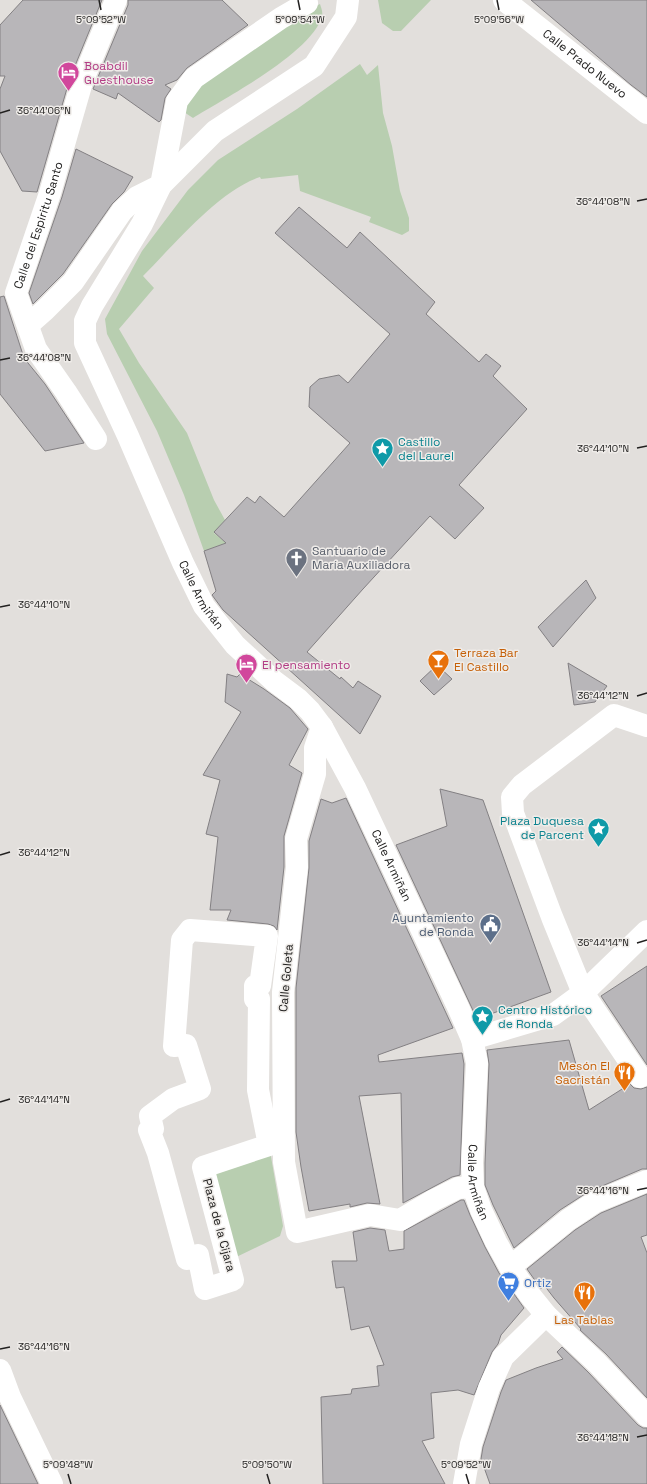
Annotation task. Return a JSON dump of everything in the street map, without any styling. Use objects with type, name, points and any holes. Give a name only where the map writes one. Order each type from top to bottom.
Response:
[{"type":"street","name":"Calle del Espiritu Santo","points":[[96,439],[36,349],[16,293],[50,193],[82,82],[116,0]]},
{"type":"street","points":[[28,325],[73,282],[122,211],[137,197],[161,185],[215,131],[314,66],[346,17],[348,0]]},
{"type":"street","name":"Calle Prado Nuevo","points":[[504,0],[647,113]]},
{"type":"street","points":[[161,185],[177,101],[194,78],[281,18],[306,3]]},
{"type":"street","name":"Calle Armiñán","points":[[161,185],[142,224],[92,306],[85,321],[85,343],[128,436],[183,563],[204,606],[235,645],[274,681],[298,699],[310,711],[322,727],[355,788],[472,1039],[477,1063],[472,1163],[473,1187],[481,1210],[496,1242],[510,1267],[546,1315],[597,1363],[647,1416]]},
{"type":"street","points":[[640,1077],[583,993],[552,917],[513,813],[512,797],[522,785],[614,715],[647,726]]},
{"type":"street","name":"Calle Goleta","points":[[322,727],[315,748],[315,774],[296,839],[297,867],[283,992],[284,1162],[296,1232],[370,1215],[400,1220],[458,1188],[473,1187]]},
{"type":"street","name":"Plaza de la Cijara","points":[[190,930],[267,936],[260,986],[255,986],[255,1000],[259,999],[258,1090],[268,1145],[203,1167],[233,1280],[205,1289],[198,1255],[186,1259],[158,1153],[149,1130],[153,1130],[150,1116],[173,1099],[200,1089],[186,1045],[174,1046],[182,940],[190,930]]},
{"type":"street","points":[[472,1039],[553,1015],[583,993],[647,931]]},
{"type":"street","points":[[510,1267],[568,1220],[595,1202],[647,1181]]},
{"type":"street","points":[[464,1484],[471,1444],[489,1388],[503,1357],[546,1315]]},
{"type":"street","points":[[0,1370],[10,1397],[52,1484]]},
{"type":"green space","points":[[378,0],[431,0],[401,31],[393,31],[382,23]]},
{"type":"green space","points":[[320,4],[322,16],[315,30],[303,44],[286,59],[246,86],[193,118],[178,108],[184,99],[284,22]]},
{"type":"green space","points":[[360,64],[367,75],[378,65],[383,113],[392,146],[400,191],[409,218],[409,231],[402,235],[369,222],[371,217],[300,191],[298,175],[261,179],[260,177],[244,184],[213,206],[182,235],[143,276],[154,288],[119,329],[139,363],[187,433],[214,500],[225,520],[214,533],[226,543],[204,551],[184,495],[157,431],[107,334],[105,319],[142,251],[188,190],[218,160],[297,109]]},
{"type":"green space","points":[[269,1145],[283,1226],[280,1236],[228,1261],[203,1167]]},
{"type":"building","points":[[23,0],[102,0],[70,78],[37,192],[22,191],[0,151],[0,89],[5,76],[0,76],[0,25]]},
{"type":"building","points":[[128,0],[222,0],[248,25],[187,68],[177,80],[165,85],[171,89],[165,98],[161,120],[159,122],[118,93],[116,99],[93,89],[128,5]]},
{"type":"building","points":[[531,0],[647,0],[647,97],[631,85]]},
{"type":"building","points":[[76,149],[133,177],[124,192],[112,204],[63,274],[33,304],[29,293],[62,197]]},
{"type":"building","points":[[299,207],[347,248],[360,232],[435,302],[426,314],[479,362],[486,354],[501,366],[493,376],[527,409],[459,485],[484,508],[455,539],[430,516],[307,652],[340,679],[341,677],[353,688],[358,681],[381,696],[360,734],[223,610],[212,595],[216,591],[204,551],[226,543],[214,532],[247,497],[255,503],[260,496],[284,517],[350,443],[309,407],[310,387],[319,379],[339,375],[348,383],[390,334],[275,233]]},
{"type":"building","points":[[4,296],[24,358],[45,384],[84,443],[45,451],[0,394],[0,297]]},
{"type":"building","points":[[586,580],[596,598],[553,647],[538,627]]},
{"type":"building","points":[[568,663],[607,686],[595,702],[574,705]]},
{"type":"building","points":[[437,665],[452,679],[434,695],[420,681]]},
{"type":"building","points":[[227,674],[237,677],[240,674],[264,689],[290,708],[308,729],[289,765],[302,773],[284,836],[284,867],[277,930],[274,926],[268,924],[227,920],[231,910],[210,910],[218,837],[206,834],[220,780],[203,775],[241,712],[225,702]]},
{"type":"building","name":"Ayuntamiento de Ronda","points":[[440,789],[483,800],[551,992],[477,1019],[396,845],[447,826]]},
{"type":"building","points":[[346,798],[453,1028],[378,1055],[379,1062],[462,1053],[464,1064],[460,1175],[452,1177],[403,1203],[401,1093],[359,1096],[380,1204],[367,1203],[350,1207],[350,1204],[309,1211],[296,1132],[296,988],[309,868],[309,841],[321,799],[332,803]]},
{"type":"building","points":[[647,966],[647,1065],[601,996]]},
{"type":"building","points":[[569,1040],[589,1110],[630,1084],[634,1088],[641,1089],[647,1087],[647,1169],[642,1169],[588,1192],[560,1210],[514,1248],[485,1185],[489,1064],[487,1050]]},
{"type":"building","points":[[647,1194],[647,1235],[641,1237],[647,1253],[647,1398],[606,1354],[580,1330],[581,1329],[544,1285],[541,1289],[527,1269],[575,1230],[601,1213]]},
{"type":"building","points":[[461,1200],[464,1200],[485,1247],[499,1273],[524,1308],[501,1335],[498,1344],[492,1352],[474,1395],[458,1390],[431,1393],[434,1438],[422,1441],[445,1484],[323,1484],[321,1397],[351,1394],[352,1389],[379,1386],[377,1366],[384,1365],[369,1326],[351,1330],[344,1287],[336,1288],[332,1261],[357,1261],[353,1232],[370,1228],[385,1230],[389,1251],[404,1249],[404,1231]]},
{"type":"building","points":[[562,1347],[638,1425],[643,1428],[647,1428],[647,1484],[490,1484],[481,1459],[483,1447],[506,1380],[563,1359],[557,1352]]},
{"type":"building","points":[[0,1405],[38,1484],[0,1484]]},
{"type":"place","name":"Boabdil Guesthouse","points":[[68,92]]},
{"type":"place","name":"Castillo del Laurel","points":[[383,468]]},
{"type":"place","name":"Santuario de María Auxiliadora","points":[[296,578]]},
{"type":"place","name":"Terraza Bar El Castillo","points":[[438,680]]},
{"type":"place","name":"El pensamiento","points":[[247,684]]},
{"type":"place","name":"Plaza Duquesa de Parcent","points":[[599,848]]},
{"type":"place","name":"Ayuntamiento de Ronda","points":[[490,944]]},
{"type":"place","name":"Centro Histórico de Ronda","points":[[482,1036]]},
{"type":"place","name":"Mesón El Sacristán","points":[[625,1092]]},
{"type":"place","name":"Ortiz","points":[[508,1302]]},
{"type":"place","name":"Las Tablas","points":[[584,1312]]}]
